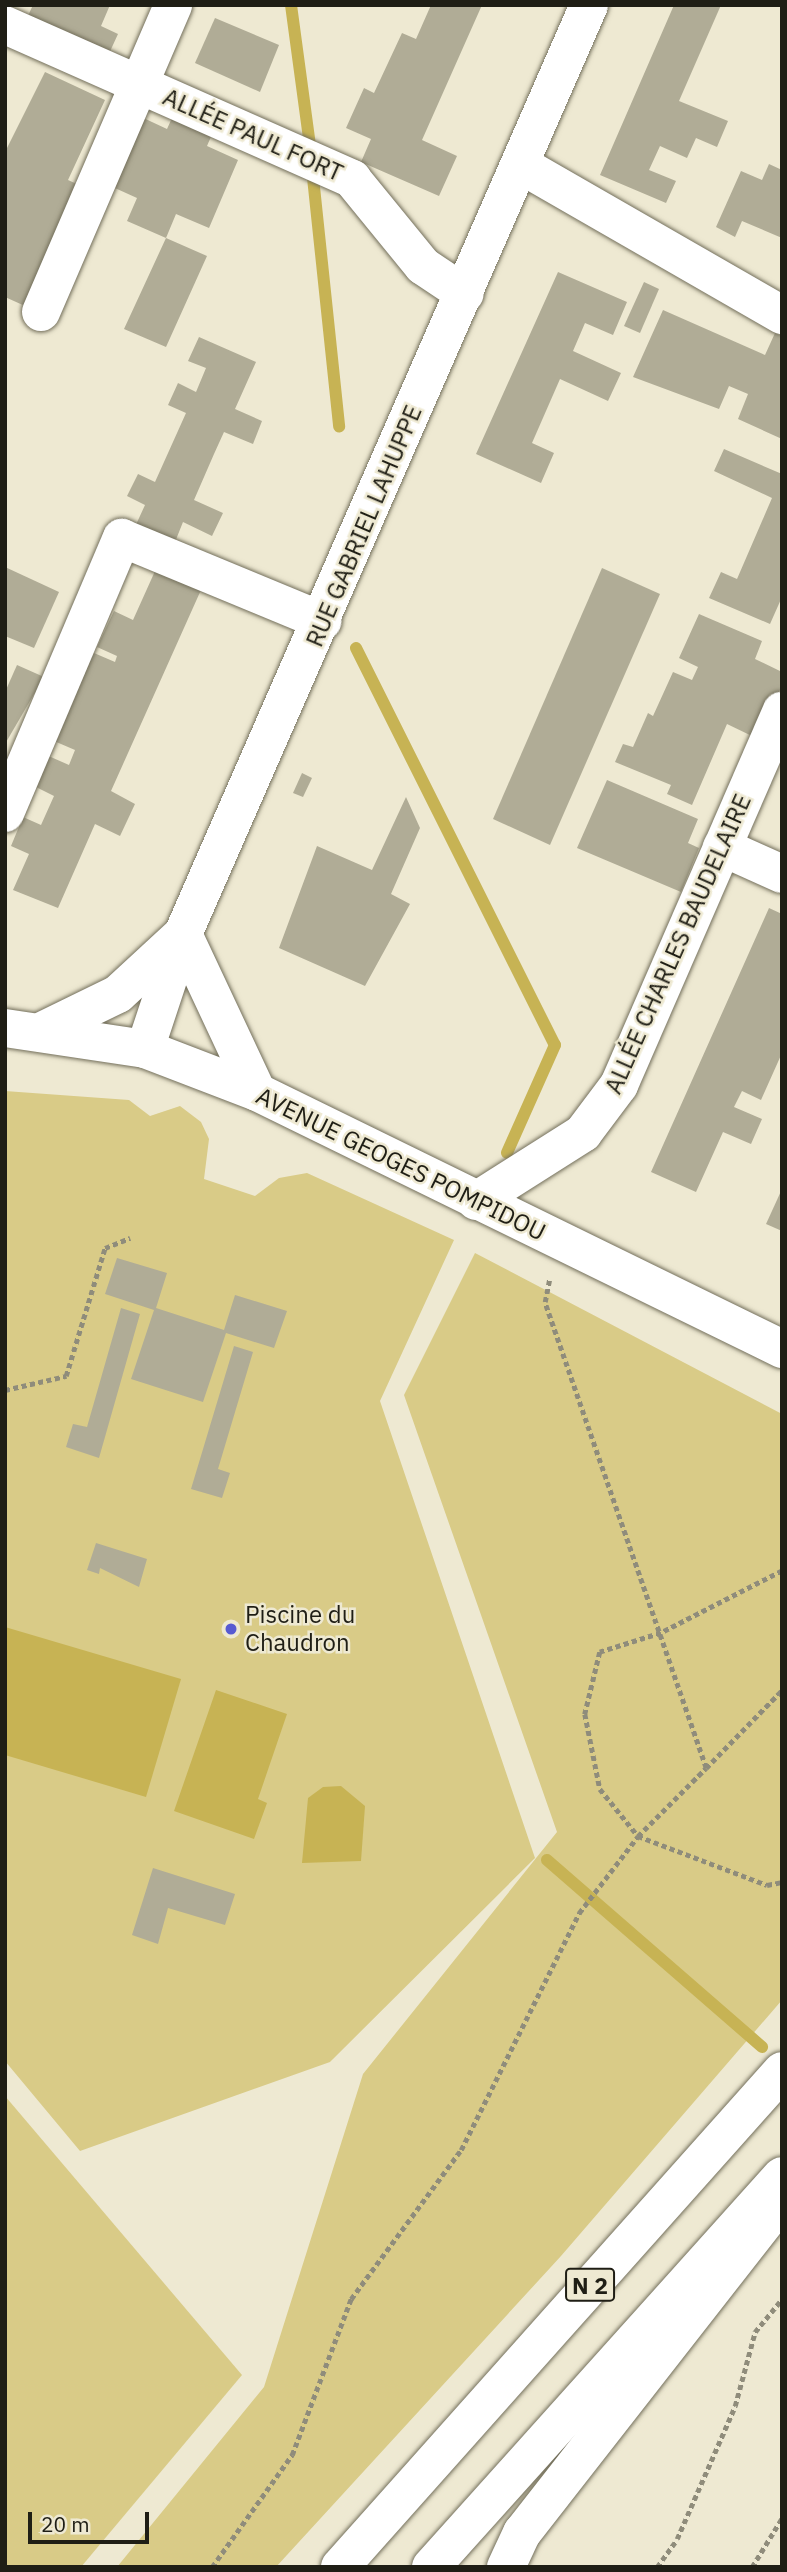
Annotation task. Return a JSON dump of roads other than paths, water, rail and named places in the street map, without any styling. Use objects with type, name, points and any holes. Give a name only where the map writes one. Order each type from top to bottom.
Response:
[{"type":"main road","points":[[41,312],[173,5]]},
{"type":"main road","name":"RUE GABRIEL LAHUPPE","points":[[145,1049],[183,934],[323,621],[589,5]]},
{"type":"main road","name":"ALLÉE PAUL FORT","points":[[6,27],[352,179],[423,266],[464,294]]},
{"type":"main road","points":[[521,165],[782,314]]},
{"type":"main road","points":[[5,813],[122,538],[323,621]]},
{"type":"main road","name":"ALLÉE CHARLES BAUDELAIRE","points":[[476,1202],[583,1133],[619,1085],[782,710]]},
{"type":"main road","points":[[722,847],[782,874]]},
{"type":"main road","points":[[44,1030],[118,994],[183,934],[257,1092]]},
{"type":"main road","name":"AVENUE GEOGES POMPIDOU","points":[[5,1028],[44,1030],[145,1049],[257,1092],[476,1202],[782,1349]]},
{"type":"main road","name":"N 2","points":[[340,2567],[782,2071]]},
{"type":"main road","points":[[431,2567],[782,2176]]},
{"type":"main road","points":[[506,2567],[522,2533],[782,2200]]},
{"type":"waterway","points":[[291,5],[310,146]]},
{"type":"waterway","points":[[312,168],[339,427]]},
{"type":"waterway","points":[[356,648],[555,1045],[507,1153]]},
{"type":"waterway","points":[[547,1860],[762,2047]]},
{"type":"place","name":"Piscine du Chaudron","points":[[231,1629]]}]
